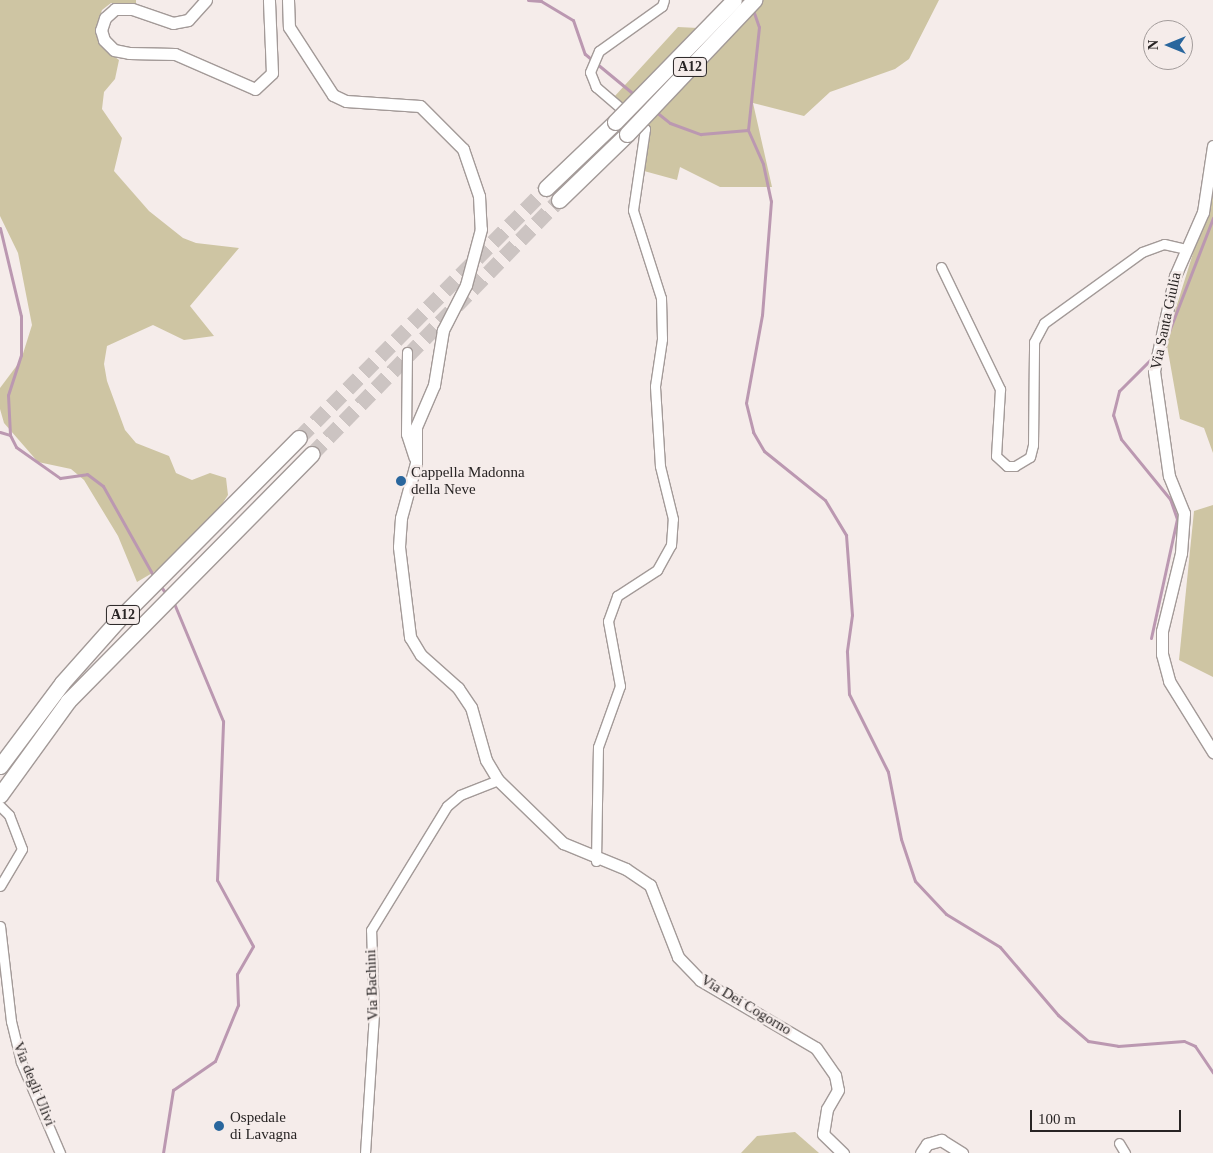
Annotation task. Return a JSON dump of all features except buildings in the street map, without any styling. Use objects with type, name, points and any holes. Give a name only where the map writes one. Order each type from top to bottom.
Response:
[{"type":"highway","name":"A12","points":[[546,188],[615,122],[734,0]]},
{"type":"highway","name":"A12","points":[[559,200],[627,134],[754,0]]},
{"type":"highway","name":"A12","points":[[0,766],[13,746],[117,621],[246,495],[299,438]]},
{"type":"highway","name":"A12","points":[[1,798],[27,754],[131,633],[262,506],[312,454]]},
{"type":"street","points":[[206,0],[188,20],[173,23],[132,8],[115,9],[103,24],[104,40],[114,50],[129,53],[175,54],[255,89],[272,73],[269,0]]},
{"type":"street","name":"Via Dei Cogorno","points":[[288,0],[289,27],[333,95],[346,101],[420,106],[463,149],[473,171],[481,229],[466,285],[443,330],[434,385],[416,427],[416,463],[399,547],[410,636],[421,655],[458,688],[471,707],[486,760],[498,780],[563,843],[596,860],[626,869],[650,885],[678,957],[700,980],[816,1048],[835,1075],[838,1090],[827,1109],[823,1134],[843,1153]]},
{"type":"street","points":[[596,860],[598,747],[620,686],[608,621],[617,596],[657,570],[671,544],[673,520],[658,439],[655,386],[662,339],[661,298],[633,210],[645,129],[596,87],[590,72],[599,51],[662,6],[664,0]]},
{"type":"street","name":"Via Santa Giulia","points":[[1213,146],[1203,212],[1185,249],[1154,371],[1169,476],[1184,513],[1182,553],[1161,646],[1169,681],[1213,752]]},
{"type":"street","points":[[941,267],[1000,389],[996,456],[1006,466],[1015,466],[1030,457],[1033,445],[1034,342],[1044,323],[1142,252],[1159,245],[1185,249]]},
{"type":"street","points":[[407,352],[406,434],[416,463]]},
{"type":"street","name":"Via Bachini","points":[[365,1153],[374,1014],[371,930],[447,806],[460,795],[498,780]]},
{"type":"street","points":[[0,886],[22,849],[1,798]]},
{"type":"street","name":"Via degli Ulivi","points":[[0,926],[11,1021],[22,1062],[60,1153]]},
{"type":"street","points":[[921,1153],[927,1144],[941,1140],[962,1153]]},
{"type":"street","points":[[1119,1143],[1125,1153]]},
{"type":"shaded area","points":[[0,0],[136,0],[136,6],[111,3],[102,10],[96,28],[107,51],[119,60],[115,79],[104,92],[102,109],[122,138],[114,171],[149,211],[183,238],[196,243],[239,248],[190,306],[214,336],[184,340],[153,325],[107,346],[104,364],[107,381],[125,430],[136,443],[169,456],[176,473],[192,480],[210,473],[226,478],[228,495],[219,509],[159,569],[137,582],[118,536],[84,480],[71,469],[38,462],[4,423],[0,409],[0,388],[21,360],[32,325],[18,253],[0,216]]},
{"type":"shaded area","points":[[736,0],[939,0],[909,59],[895,69],[830,92],[804,116],[753,103],[772,187],[720,187],[680,167],[677,180],[644,171],[650,131],[614,97],[678,27],[718,29]]},
{"type":"shaded area","points":[[1213,189],[1213,453],[1204,428],[1180,419],[1166,340]]},
{"type":"shaded area","points":[[1213,505],[1213,677],[1179,660],[1194,511]]},
{"type":"shaded area","points":[[795,1132],[819,1153],[741,1153],[757,1136]]},
{"type":"waterway","points":[[528,0],[541,1],[573,20],[585,54],[636,96]]},
{"type":"waterway","points":[[752,7],[759,27],[748,130],[763,164],[771,201],[762,315],[746,403],[753,432],[764,451],[825,500],[846,535],[852,615],[847,652],[849,694],[888,772],[901,839],[915,881],[946,914],[1000,947],[1058,1015],[1088,1041],[1118,1046],[1184,1041],[1195,1046],[1213,1073]]},
{"type":"waterway","points":[[655,111],[670,123],[701,134],[748,130]]},
{"type":"waterway","points":[[1166,339],[1213,218]]},
{"type":"waterway","points":[[0,228],[21,316],[21,355],[8,395],[10,435],[16,447],[60,478],[87,474],[103,486],[154,577]]},
{"type":"waterway","points":[[1151,638],[1177,519],[1170,499],[1121,439],[1113,415],[1119,391],[1154,356]]},
{"type":"waterway","points":[[0,432],[10,435]]},
{"type":"waterway","points":[[159,584],[167,595]]},
{"type":"waterway","points":[[163,1153],[173,1090],[215,1061],[238,1005],[237,974],[253,946],[217,880],[223,721],[173,601]]},
{"type":"tunnel","points":[[299,438],[546,188]]},
{"type":"tunnel","points":[[312,454],[559,200]]},
{"type":"place","name":"Cappella Madonna della Neve","points":[[401,481]]},
{"type":"place","name":"Ospedale di Lavagna","points":[[219,1126]]}]
